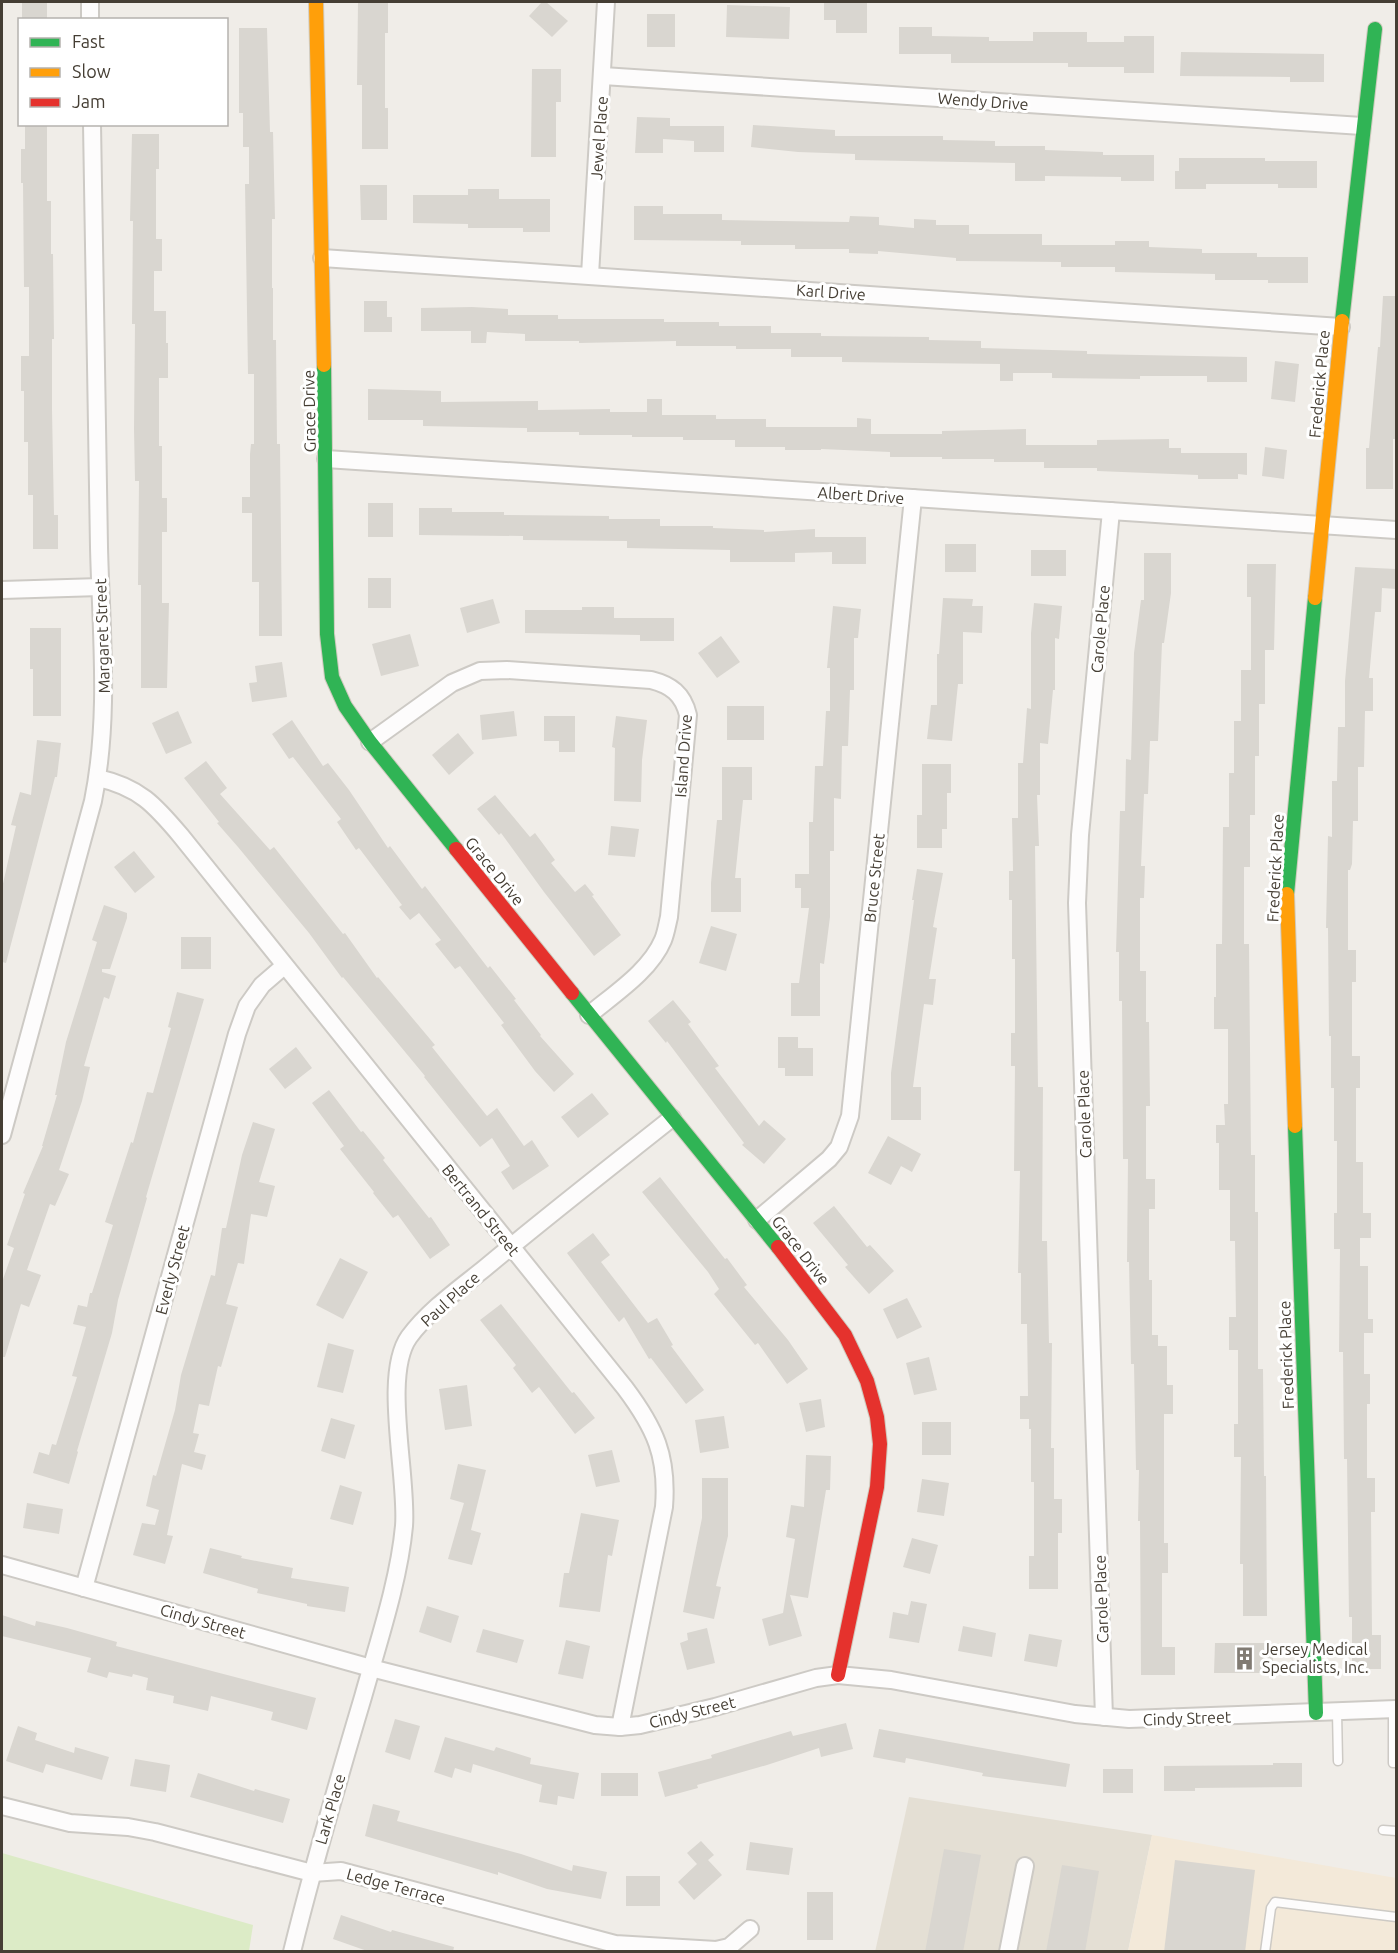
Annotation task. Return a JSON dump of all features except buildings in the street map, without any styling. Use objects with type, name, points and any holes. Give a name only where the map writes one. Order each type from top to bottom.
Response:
[{"type":"street","points":[[90,2],[90,18]]},
{"type":"street","name":"Grace Drive","points":[[316,2],[326,459],[327,634],[332,677],[345,706],[370,742],[672,1118],[757,1220],[845,1335],[863,1369],[875,1408],[880,1453],[874,1508],[838,1675]]},
{"type":"street","name":"Jewel Place","points":[[590,275],[606,2]]},
{"type":"street","name":"Frederick Place","points":[[1316,1713],[1287,907],[1291,840],[1341,327],[1362,126],[1375,29]]},
{"type":"street","name":"Wendy Drive","points":[[603,76],[1362,126]]},
{"type":"street","name":"Margaret Street","points":[[2,1135],[98,778],[104,702],[92,126]]},
{"type":"street","name":"Karl Drive","points":[[322,258],[1341,327]]},
{"type":"street","name":"Albert Drive","points":[[326,459],[1396,530]]},
{"type":"street","name":"Bruce Street","points":[[757,1220],[829,1159],[839,1147],[850,1116],[913,498]]},
{"type":"street","name":"Carole Place","points":[[1104,1718],[1077,903],[1080,835],[1111,511]]},
{"type":"street","points":[[2,590],[100,587]]},
{"type":"street","name":"Island Drive","points":[[370,742],[452,683],[480,671],[507,670],[651,680],[666,684],[677,693],[686,705],[688,715],[670,906],[663,940],[654,956],[636,975],[590,1015]]},
{"type":"street","name":"Bertrand Street","points":[[98,778],[117,782],[133,790],[158,809],[639,1407],[651,1425],[660,1448],[665,1475],[664,1507],[620,1727]]},
{"type":"street","name":"Everly Street","points":[[84,1588],[237,1034],[247,1006],[262,985],[284,966]]},
{"type":"street","name":"Paul Place","points":[[371,1668],[401,1551],[404,1493],[396,1386],[399,1362],[408,1339],[431,1313],[672,1118]]},
{"type":"street","name":"Cindy Street","points":[[2,1565],[371,1668],[595,1725],[620,1727],[667,1719],[816,1678],[838,1675],[873,1677],[1104,1718],[1146,1719],[1395,1709]]},
{"type":"street","name":"Lark Place","points":[[292,1952],[312,1873],[371,1668]]},
{"type":"street","name":"Ledge Terrace","points":[[2,1806],[70,1823],[128,1827],[155,1832],[312,1873],[341,1871],[352,1873],[615,1944],[716,1950],[729,1947],[750,1929]]},
{"type":"street","points":[[1008,1952],[1025,1866]]},
{"type":"lane","points":[[1395,1709],[1393,1763],[1396,1763]]},
{"type":"lane","points":[[1337,1712],[1338,1761]]},
{"type":"lane","points":[[1383,1830],[1396,1831]]},
{"type":"lane","points":[[1265,1952],[1271,1908],[1275,1902],[1396,1917]]},
{"type":"shaded area","points":[[909,1797],[1152,1835],[1128,1951],[875,1952]]},
{"type":"shaded area","points":[[1152,1835],[1396,1878],[1396,1951],[1128,1952]]},
{"type":"green space","points":[[2,1853],[253,1925],[249,1951],[2,1951]]},
{"type":"traffic: fast","points":[[1342,321],[1375,29]]},
{"type":"traffic: fast","points":[[324,365],[327,634],[332,677],[345,706],[370,742],[456,849]]},
{"type":"traffic: fast","points":[[1287,894],[1315,598]]},
{"type":"traffic: fast","points":[[572,993],[778,1247]]},
{"type":"traffic: fast","points":[[1295,1126],[1316,1713]]},
{"type":"traffic: slow","points":[[316,2],[324,365]]},
{"type":"traffic: slow","points":[[1315,598],[1342,321]]},
{"type":"traffic: slow","points":[[1287,894],[1295,1126]]},
{"type":"traffic: jam","points":[[456,849],[572,993]]},
{"type":"traffic: jam","points":[[778,1247],[845,1335],[867,1381],[877,1417],[880,1444],[877,1487],[838,1675]]},
{"type":"place","name":"Jersey Medical Specialists, Inc.","points":[[1244,1658]]}]
